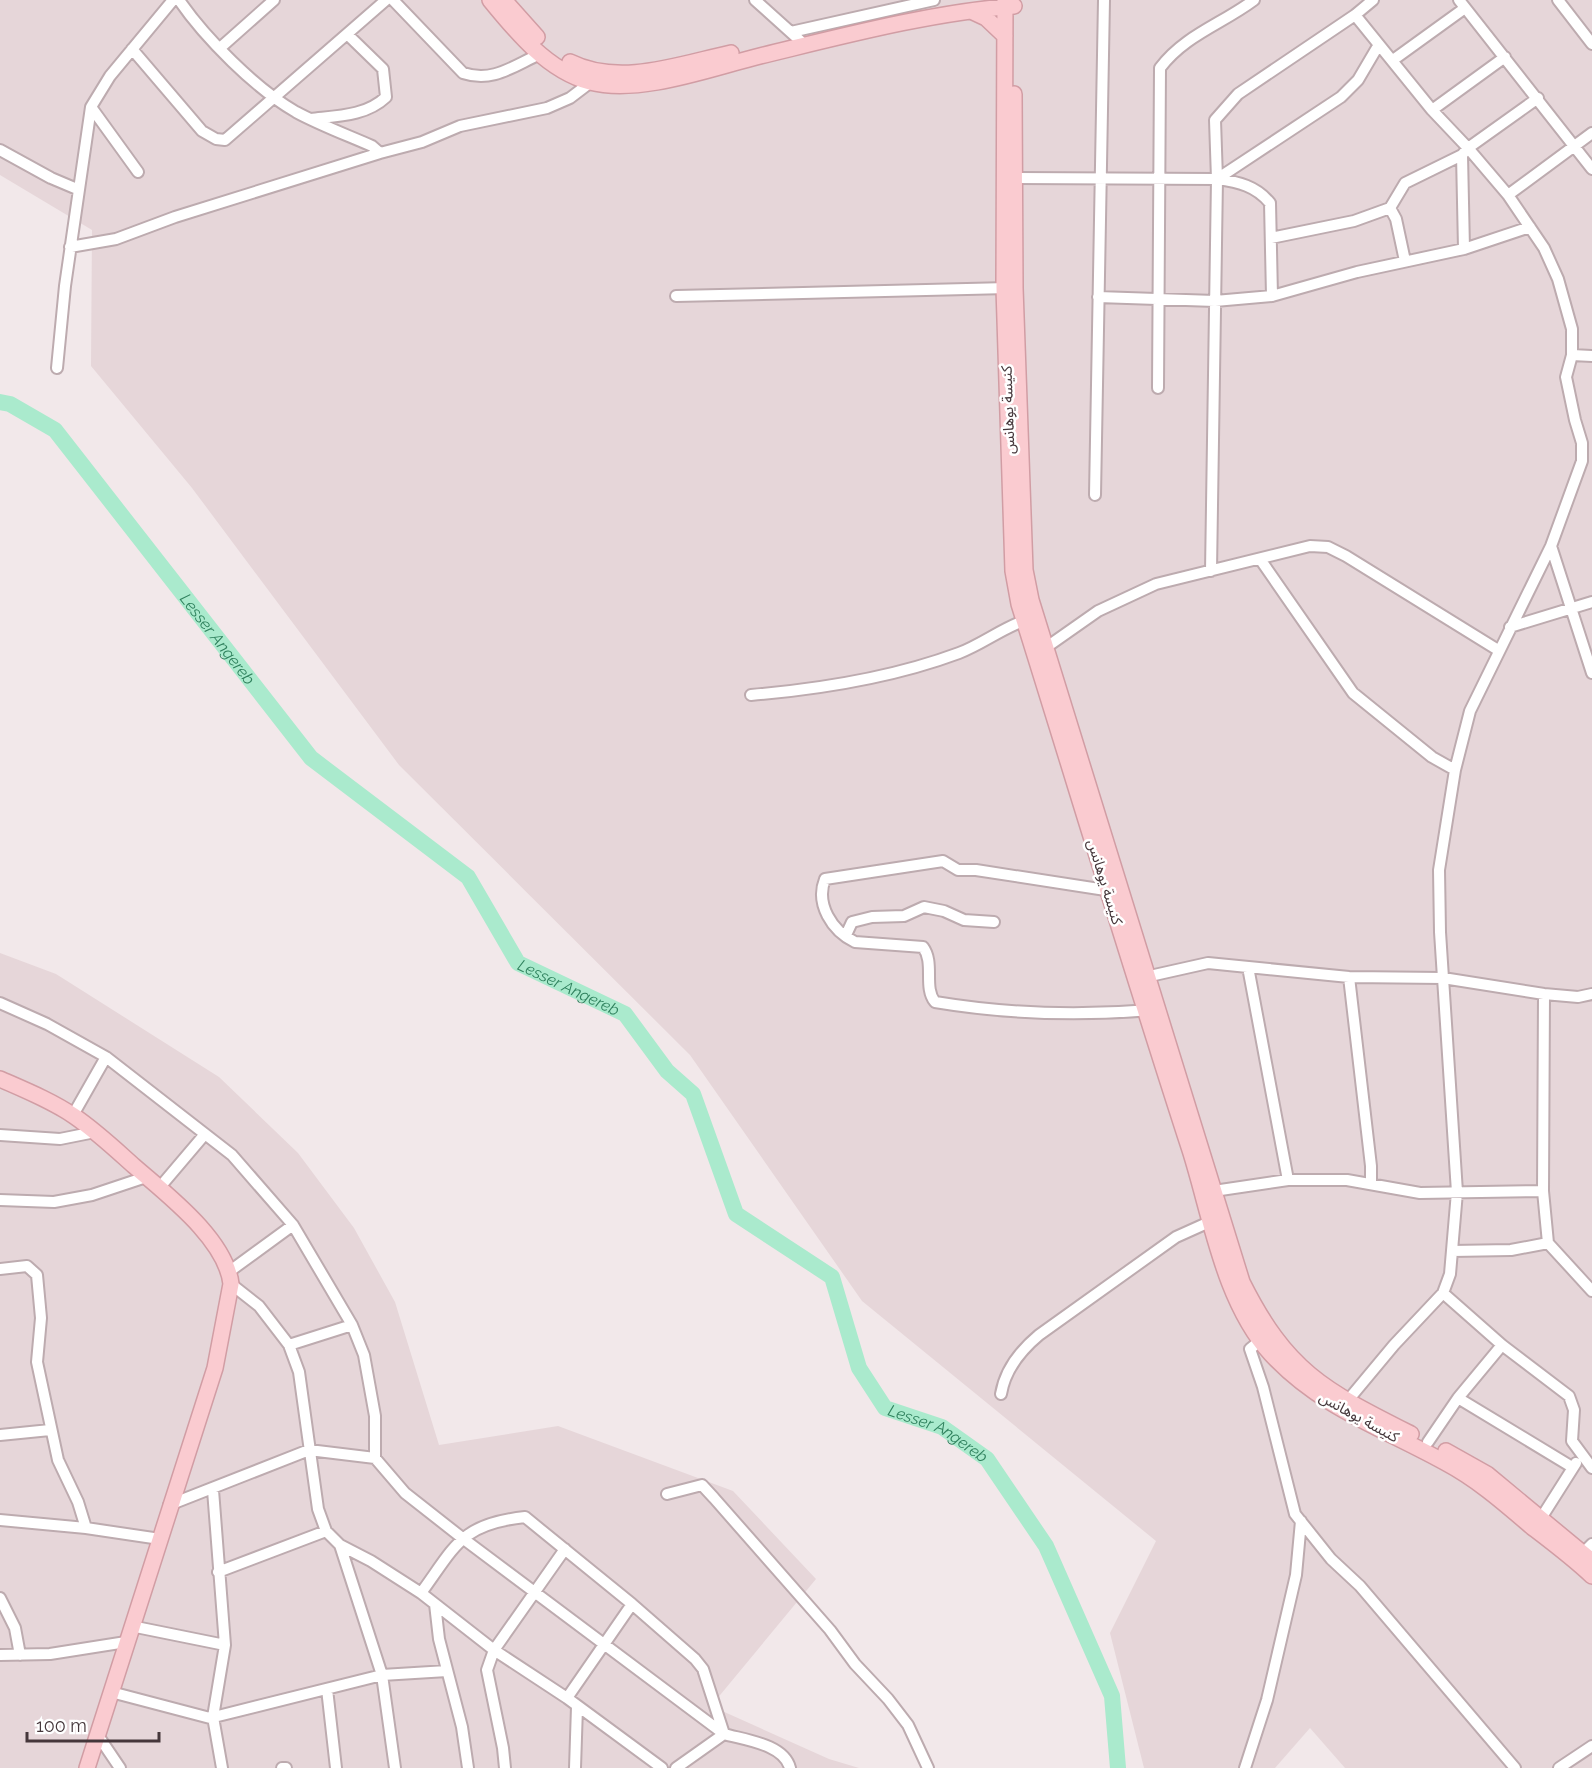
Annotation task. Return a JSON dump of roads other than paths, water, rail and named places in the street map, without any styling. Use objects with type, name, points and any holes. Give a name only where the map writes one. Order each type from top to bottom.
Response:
[{"type":"street","points":[[57,368],[70,247],[91,107],[132,49],[173,0]]},
{"type":"street","points":[[179,0],[198,27],[274,98],[311,119],[372,146],[380,153]]},
{"type":"street","points":[[220,48],[274,0]]},
{"type":"street","points":[[132,49],[202,131],[216,139],[225,140],[386,0]]},
{"type":"street","points":[[393,0],[463,73],[478,78],[496,75],[540,54]]},
{"type":"street","points":[[490,0],[540,54],[556,67],[591,82],[630,84],[658,81],[928,1]]},
{"type":"street","points":[[754,0],[797,38]]},
{"type":"street","points":[[1095,495],[1104,0]]},
{"type":"street","points":[[1158,388],[1160,68],[1187,40],[1254,0]]},
{"type":"street","points":[[1211,571],[1217,179],[1215,120],[1238,94],[1356,15],[1373,0]]},
{"type":"street","points":[[1558,0],[1592,44]]},
{"type":"street","points":[[508,2],[542,43],[562,58],[582,68],[602,73],[629,74],[797,38],[976,5],[1010,3]]},
{"type":"street","points":[[1008,178],[1010,3]]},
{"type":"street","points":[[1010,3],[1005,36],[1009,288],[1025,570],[1030,619],[1217,1219],[1265,1337],[1344,1406],[1428,1442],[1487,1474],[1537,1523],[1586,1554],[1592,1576]]},
{"type":"street","points":[[1394,60],[1462,4],[1592,169]]},
{"type":"street","points":[[976,5],[1005,36]]},
{"type":"street","points":[[1344,1406],[1394,1345],[1443,1293],[1450,1274],[1457,1192],[1443,978],[1439,870],[1455,770],[1470,711],[1551,546],[1582,461],[1582,443],[1566,377],[1572,355],[1572,329],[1558,279],[1545,248],[1508,195],[1466,151],[1394,60],[1378,46],[1356,15]]},
{"type":"street","points":[[311,119],[358,112],[386,97],[383,69],[347,34]]},
{"type":"street","points":[[1217,179],[1341,97],[1359,80],[1378,46]]},
{"type":"street","points":[[1432,110],[1505,57]]},
{"type":"street","points":[[70,247],[116,239],[174,217],[422,142],[470,124],[547,108],[570,98],[591,82]]},
{"type":"street","points":[[1271,238],[1354,221],[1390,208],[1405,183],[1466,151],[1538,98]]},
{"type":"street","points":[[91,107],[138,172]]},
{"type":"street","points":[[1508,195],[1592,133]]},
{"type":"street","points":[[0,150],[51,178],[78,189]]},
{"type":"street","points":[[1464,249],[1466,151]]},
{"type":"street","points":[[1008,178],[1217,179],[1237,181],[1260,191],[1270,202],[1272,296]]},
{"type":"street","points":[[1390,208],[1396,219],[1405,261]]},
{"type":"street","points":[[1098,297],[1215,301],[1272,296],[1405,261],[1464,249],[1530,227]]},
{"type":"street","points":[[676,296],[1009,288]]},
{"type":"street","points":[[1572,355],[1592,356]]},
{"type":"street","points":[[1040,651],[1098,611],[1156,584],[1310,546],[1328,547],[1498,650]]},
{"type":"street","points":[[1551,546],[1592,673]]},
{"type":"street","points":[[1260,559],[1353,693],[1432,757],[1455,770]]},
{"type":"street","points":[[1510,627],[1592,602]]},
{"type":"street","points":[[751,695],[825,688],[905,669],[961,652],[1030,619]]},
{"type":"street","points":[[1115,891],[976,870],[958,870],[943,861],[825,879],[820,891],[821,904],[826,914],[855,942],[923,947],[929,961],[932,997],[935,1002],[989,1010],[1082,1015],[1151,1010]]},
{"type":"street","points":[[846,935],[852,922],[872,917],[904,916],[924,907],[944,911],[964,920],[994,922]]},
{"type":"street","points":[[1141,978],[1208,963],[1349,977],[1443,978],[1578,997],[1592,994]]},
{"type":"street","points":[[1248,967],[1288,1180]]},
{"type":"street","points":[[1349,977],[1371,1166],[1371,1183]]},
{"type":"street","points":[[1544,994],[1543,1191],[1548,1244],[1592,1291]]},
{"type":"street","points":[[0,1004],[47,1024],[106,1057],[232,1155],[293,1225],[352,1325],[364,1354],[375,1416],[375,1458],[405,1493],[724,1734],[773,1748],[784,1756],[790,1768]]},
{"type":"street","points":[[73,1115],[106,1057]]},
{"type":"street","points":[[0,1080],[73,1115],[160,1187],[197,1222],[231,1278],[259,1306],[289,1345],[298,1372],[318,1509],[326,1531],[340,1545],[371,1561],[421,1593],[494,1650],[567,1698],[662,1768]]},
{"type":"street","points":[[0,1135],[60,1139],[95,1132]]},
{"type":"street","points":[[160,1187],[205,1134]]},
{"type":"street","points":[[0,1200],[54,1202],[92,1195],[147,1177]]},
{"type":"street","points":[[1210,1192],[1288,1180],[1347,1180],[1420,1193],[1543,1191]]},
{"type":"street","points":[[1001,1394],[1007,1376],[1023,1348],[1176,1238],[1217,1219]]},
{"type":"street","points":[[87,1768],[214,1368],[231,1278],[293,1225]]},
{"type":"street","points":[[1452,1251],[1511,1250],[1548,1244]]},
{"type":"street","points":[[0,1269],[27,1266],[37,1275],[41,1318],[37,1362],[50,1430],[58,1460],[69,1488],[78,1502],[86,1528]]},
{"type":"street","points":[[1443,1293],[1502,1345],[1569,1396],[1574,1410],[1572,1441],[1592,1468]]},
{"type":"street","points":[[289,1345],[352,1325]]},
{"type":"street","points":[[1265,1337],[1250,1349],[1263,1387],[1295,1514],[1331,1559],[1360,1586],[1515,1768]]},
{"type":"street","points":[[1428,1442],[1472,1379],[1502,1345]]},
{"type":"street","points":[[1458,1398],[1572,1467]]},
{"type":"street","name":"كنيسة يوهانس","points":[[1344,1406],[1448,1463],[1537,1523]]},
{"type":"street","points":[[0,1435],[50,1430]]},
{"type":"street","points":[[169,1505],[213,1490],[309,1450],[375,1458]]},
{"type":"street","points":[[1537,1523],[1572,1467],[1582,1456]]},
{"type":"street","points":[[667,1494],[702,1485],[830,1630],[855,1664],[888,1699],[908,1725],[928,1768]]},
{"type":"street","points":[[213,1490],[225,1645],[213,1717],[222,1768]]},
{"type":"street","points":[[421,1593],[461,1537],[483,1525],[525,1517],[632,1604],[703,1668],[724,1734]]},
{"type":"street","points":[[0,1520],[86,1528],[160,1539]]},
{"type":"street","points":[[1245,1768],[1267,1700],[1296,1575],[1301,1521]]},
{"type":"street","points":[[218,1572],[326,1531]]},
{"type":"street","points":[[340,1545],[382,1676],[395,1768]]},
{"type":"street","points":[[505,1768],[487,1670],[494,1650],[565,1549]]},
{"type":"street","points":[[0,1598],[15,1628],[21,1655]]},
{"type":"street","points":[[435,1604],[447,1671],[462,1727],[468,1768]]},
{"type":"street","points":[[567,1698],[632,1604]]},
{"type":"street","points":[[131,1626],[225,1645]]},
{"type":"street","points":[[0,1655],[50,1654],[126,1642]]},
{"type":"street","points":[[111,1692],[213,1717],[382,1676],[447,1671]]},
{"type":"street","points":[[327,1689],[336,1768]]},
{"type":"street","points":[[575,1768],[577,1707]]},
{"type":"street","points":[[97,1734],[120,1768]]},
{"type":"street","points":[[676,1768],[724,1734]]},
{"type":"street","points":[[1558,1768],[1592,1746]]},
{"type":"waterway","name":"Lesser Angereb","points":[[0,402],[10,404],[55,430],[311,758],[468,877],[518,963],[625,1014],[667,1071],[693,1094],[736,1214],[832,1277],[859,1368],[885,1408],[942,1427],[987,1459],[1046,1546],[1112,1696],[1118,1768]]}]
